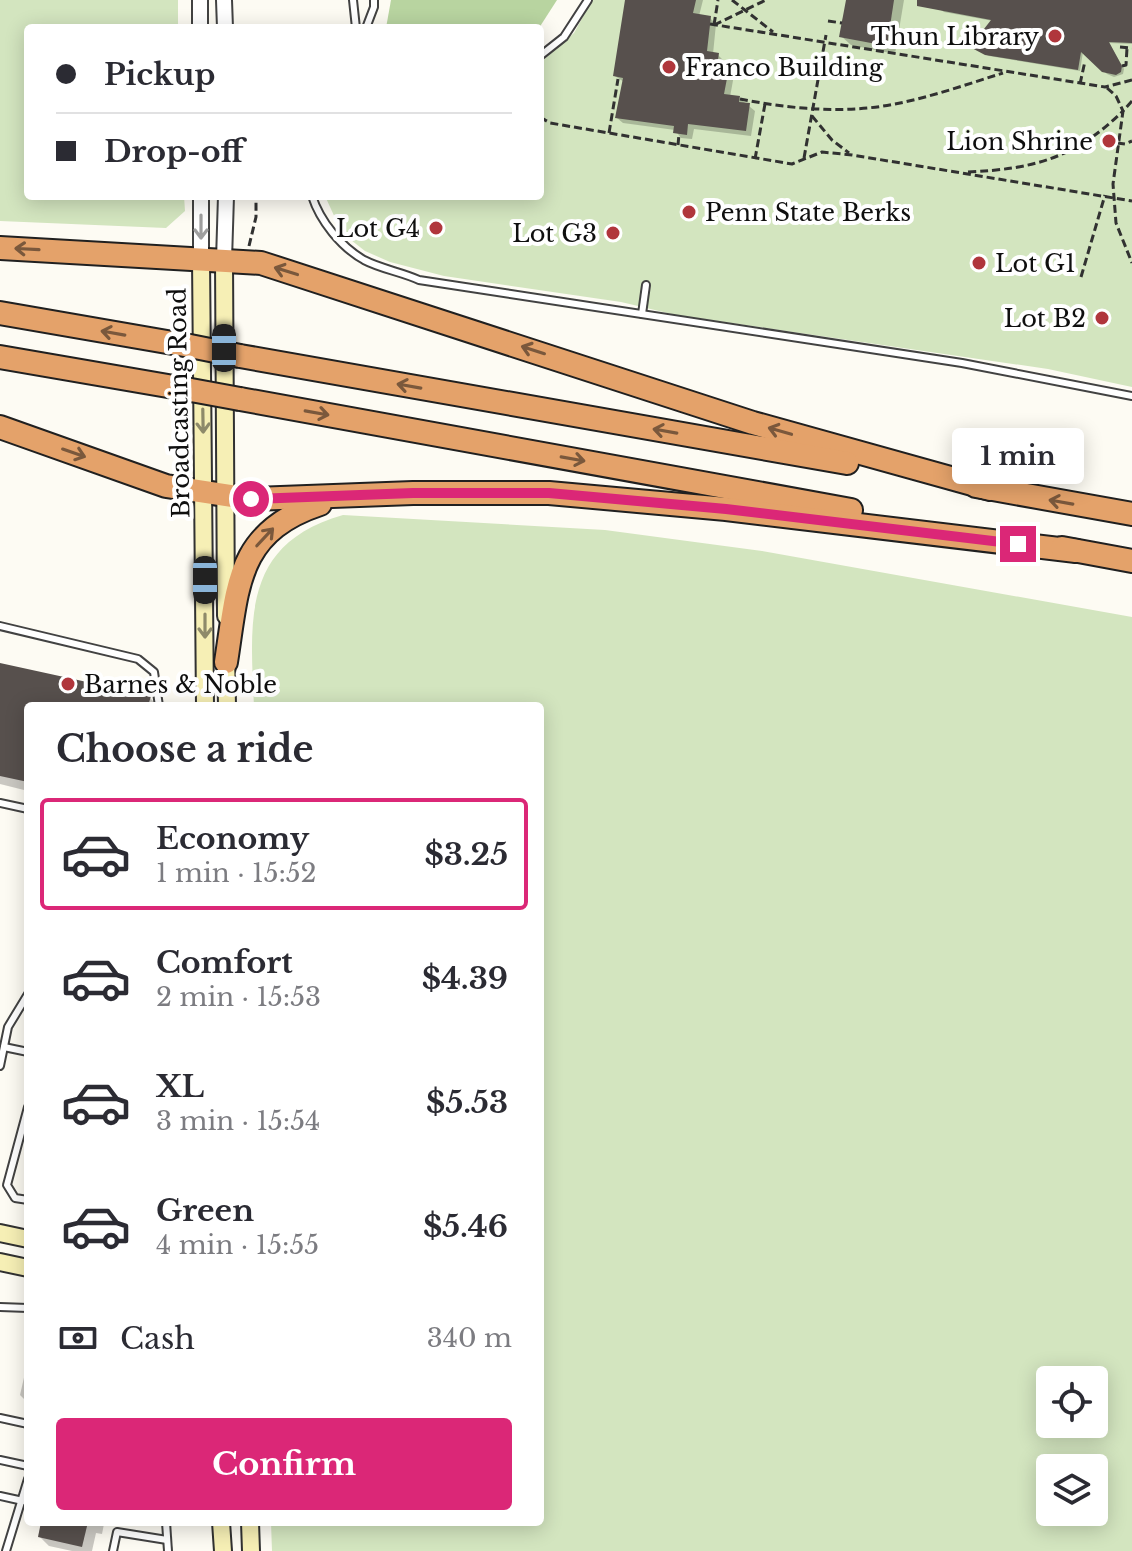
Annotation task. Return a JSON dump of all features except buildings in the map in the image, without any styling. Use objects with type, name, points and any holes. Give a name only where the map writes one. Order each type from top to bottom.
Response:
[{"type":"highway","points":[[0,248],[235,260],[290,272],[753,423],[990,489]]},
{"type":"highway","points":[[0,313],[1132,514]]},
{"type":"highway","points":[[0,357],[1132,561]]},
{"type":"highway","points":[[0,427],[166,486],[251,499],[413,493],[549,493],[726,509],[1076,551]]},
{"type":"highway","points":[[226,662],[238,585],[243,567],[257,545],[287,518],[318,504],[347,496]]},
{"type":"main road","name":"Broadcasting Road","points":[[201,259],[227,702]]},
{"type":"main road","name":"Broadcasting Road","points":[[205,702],[214,494],[235,260]]},
{"type":"main road","points":[[0,1233],[24,1238]]},
{"type":"main road","points":[[0,1262],[24,1267]]},
{"type":"main road","points":[[221,1526],[223,1551]]},
{"type":"main road","points":[[250,1526],[251,1551]]},
{"type":"street","points":[[200,0],[200,24]]},
{"type":"street","points":[[224,0],[225,24]]},
{"type":"street","name":"Broadcasting Road","points":[[201,200],[201,259]]},
{"type":"street","name":"Broadcasting Road","points":[[227,200],[235,260]]},
{"type":"lane","points":[[353,0],[356,24]]},
{"type":"lane","points":[[368,24],[374,0]]},
{"type":"lane","points":[[544,53],[564,37],[588,0]]},
{"type":"lane","points":[[313,200],[318,213],[336,236],[364,260],[419,280],[962,363],[1132,396]]},
{"type":"lane","points":[[642,314],[646,285]]},
{"type":"lane","points":[[0,626],[138,659],[154,672],[158,702]]},
{"type":"lane","points":[[0,803],[24,808]]},
{"type":"lane","points":[[0,1066],[8,1027],[24,1001]]},
{"type":"lane","points":[[0,1026],[8,1027]]},
{"type":"lane","points":[[4,1047],[24,1051]]},
{"type":"lane","points":[[24,1122],[7,1185],[15,1198],[24,1199]]},
{"type":"lane","points":[[0,1307],[24,1308]]},
{"type":"lane","points":[[0,1418],[24,1423]]},
{"type":"lane","points":[[0,1460],[24,1465]]},
{"type":"lane","points":[[0,1496],[23,1501]]},
{"type":"lane","points":[[6,1551],[24,1497]]},
{"type":"lane","points":[[166,1526],[168,1551]]},
{"type":"lane","points":[[113,1551],[117,1532],[167,1540]]},
{"type":"path","points":[[712,24],[718,0]]},
{"type":"path","points":[[732,0],[774,33]]},
{"type":"path","points":[[712,24],[766,0]]},
{"type":"path","points":[[828,21],[842,23]]},
{"type":"path","points":[[712,24],[826,38],[1080,84],[1105,87],[1132,80]]},
{"type":"path","points":[[804,158],[826,38]]},
{"type":"path","points":[[1120,47],[1130,48],[1126,65],[1122,66]]},
{"type":"path","points":[[1080,84],[1085,61]]},
{"type":"path","points":[[740,99],[845,110],[896,104],[1007,72]]},
{"type":"path","points":[[609,133],[618,79]]},
{"type":"path","points":[[1105,87],[1116,96],[1123,111],[1116,143],[1113,198],[1116,223],[1132,263]]},
{"type":"path","points":[[961,172],[1004,171],[1050,160],[1096,136],[1132,101]]},
{"type":"path","points":[[755,159],[765,104]]},
{"type":"path","points":[[812,116],[832,140],[852,155]]},
{"type":"path","points":[[544,119],[550,123],[755,159],[792,164],[822,152],[852,155],[1132,201]]},
{"type":"path","points":[[678,145],[679,134]]},
{"type":"path","points":[[1116,143],[1132,141]]},
{"type":"path","points":[[1081,277],[1105,195]]},
{"type":"path","points":[[235,260],[256,217],[256,200]]},
{"type":"green space","points":[[0,0],[178,0],[178,24],[24,24],[24,200],[184,200],[185,211],[166,228],[0,221]]},
{"type":"green space","points":[[391,0],[557,0],[542,24],[387,24]]},
{"type":"green space","name":"Penn State Berks","points":[[592,0],[1132,0],[1132,387],[1048,369],[676,315],[621,302],[444,276],[390,262],[365,251],[342,233],[327,200],[544,200],[544,59],[574,33]]},
{"type":"green space","points":[[343,515],[605,530],[762,551],[1132,617],[1132,1551],[272,1551],[271,1526],[544,1526],[544,702],[254,702],[254,615],[259,589],[269,565],[286,545],[310,528]]},
{"type":"place","name":"Thun Library","points":[[1055,36]]},
{"type":"place","name":"Franco Building","points":[[669,67]]},
{"type":"place","name":"Lion Shrine","points":[[1109,141]]},
{"type":"place","name":"Penn State Berks","points":[[689,212]]},
{"type":"place","name":"Lot G4","points":[[436,228]]},
{"type":"place","name":"Lot G3","points":[[613,233]]},
{"type":"place","name":"Lot G1","points":[[979,263]]},
{"type":"place","name":"Lot B2","points":[[1102,318]]},
{"type":"place","name":"Barnes & Noble","points":[[68,684]]},
{"type":"route","points":[[251,499],[413,493],[549,493],[726,509],[1018,544]]}]
